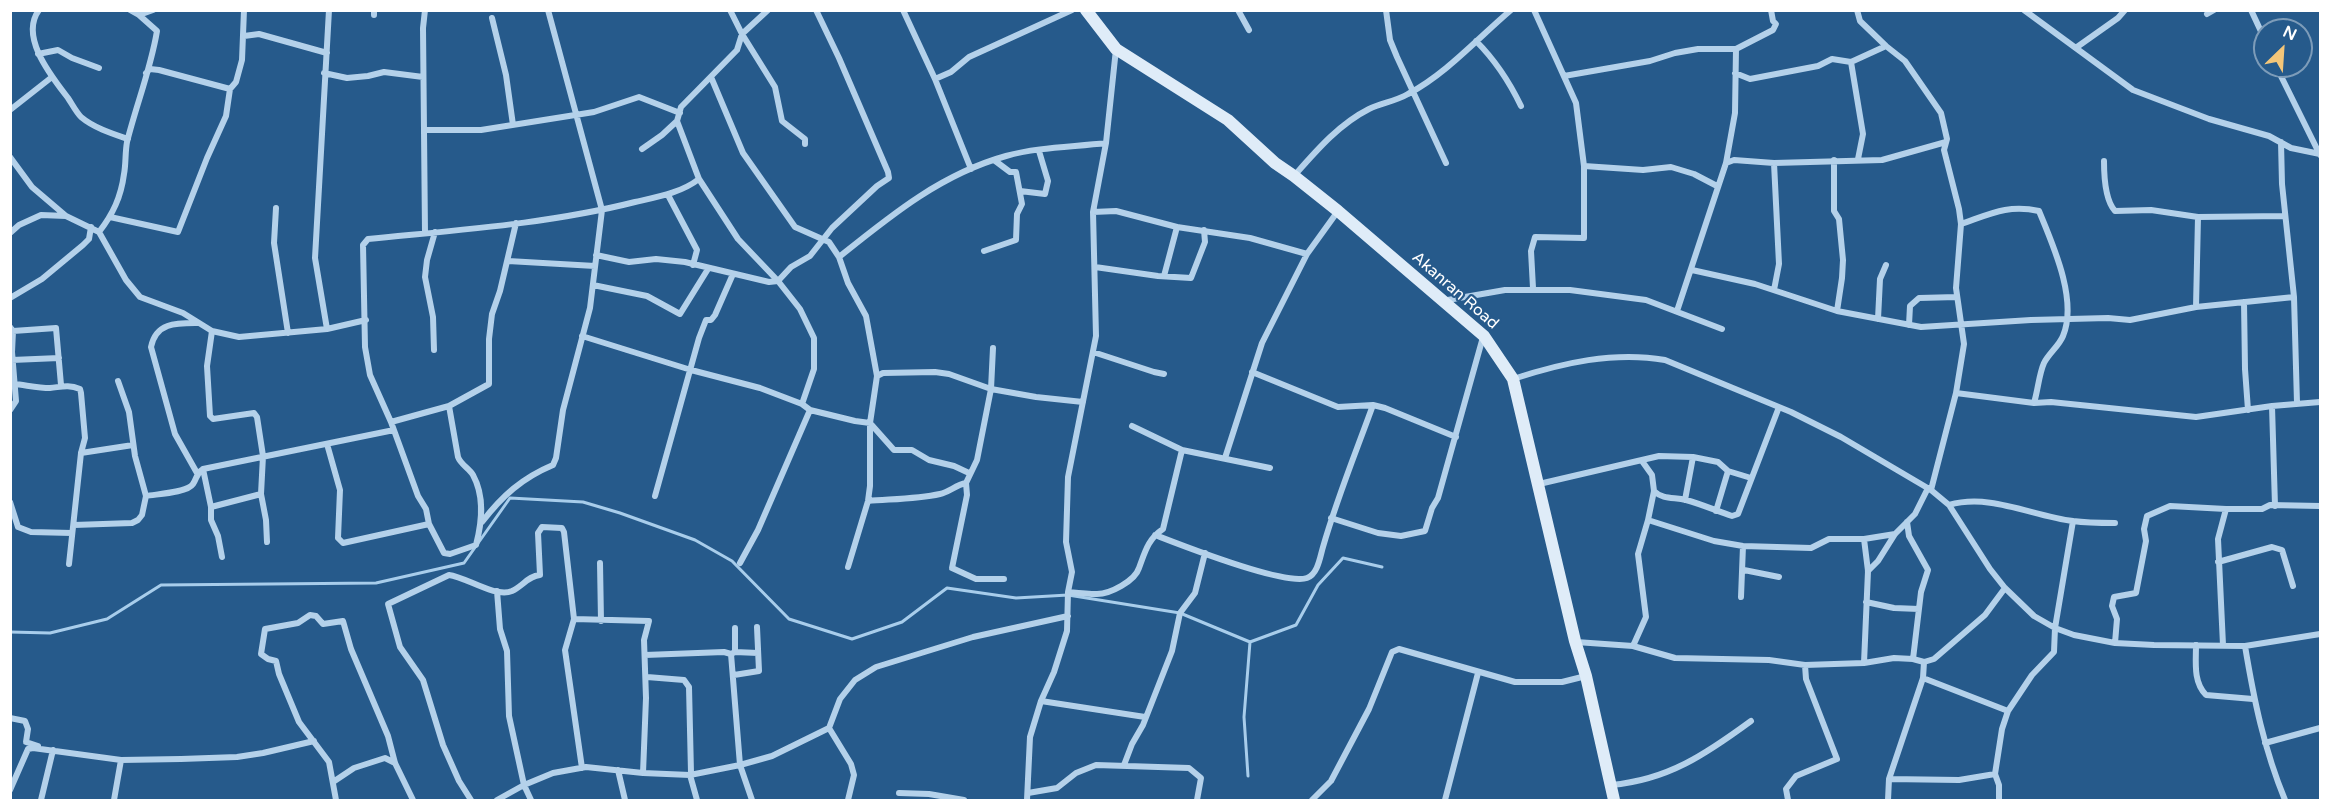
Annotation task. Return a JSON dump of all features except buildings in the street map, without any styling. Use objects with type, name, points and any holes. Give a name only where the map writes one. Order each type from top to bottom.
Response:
[{"type":"main road","name":"Akanran Road","points":[[1086,10],[1116,49],[1228,120],[1275,163],[1338,211],[1484,336],[1513,379],[1575,642],[1586,676],[1614,801]]},
{"type":"street","points":[[39,10],[33,20],[33,29],[38,54],[52,77],[81,117],[103,130],[128,139]]},
{"type":"street","points":[[99,232],[119,200],[125,173],[128,139],[155,48],[157,31],[140,15],[130,10]]},
{"type":"street","points":[[140,15],[153,10]]},
{"type":"street","points":[[110,217],[178,232],[226,116],[231,88],[237,82],[244,36],[244,10]]},
{"type":"street","points":[[327,329],[315,258],[329,10]]},
{"type":"street","points":[[425,10],[423,77],[425,233]]},
{"type":"street","points":[[482,523],[500,499],[534,473],[553,465],[556,458],[562,410],[590,308],[602,210],[548,10]]},
{"type":"street","points":[[730,10],[775,87],[782,122],[805,139],[805,144]]},
{"type":"street","points":[[642,148],[662,135],[677,121],[681,107],[689,97],[737,50],[742,34],[768,10]]},
{"type":"street","points":[[596,255],[629,261],[656,259],[685,262],[769,282],[778,281],[791,267],[810,256],[847,214],[889,178],[871,130],[816,10]]},
{"type":"street","points":[[903,10],[971,169]]},
{"type":"street","points":[[934,79],[951,72],[969,57],[1072,10]]},
{"type":"street","points":[[1238,10],[1250,30]]},
{"type":"street","points":[[1386,10],[1390,40],[1446,163]]},
{"type":"street","points":[[1533,288],[1530,251],[1535,237],[1584,238],[1584,166],[1576,103],[1534,10]]},
{"type":"street","points":[[1564,76],[1650,61],[1698,49],[1736,49],[1773,30],[1776,24],[1773,21],[1771,10]]},
{"type":"street","points":[[1857,10],[1860,21],[1905,61],[1932,96],[1941,113],[1946,129],[1944,150],[1961,224],[1957,297],[1959,324],[1964,335],[1956,393],[1930,489],[1915,514],[1895,534],[1878,561],[1868,571]]},
{"type":"street","points":[[2024,10],[2133,90],[2190,112],[2269,136],[2304,152],[2320,154]]},
{"type":"street","points":[[2077,47],[2118,18],[2125,10]]},
{"type":"street","points":[[2207,14],[2214,10]]},
{"type":"street","points":[[1294,176],[1321,146],[1351,120],[1414,90],[1476,41],[1507,12]]},
{"type":"street","points":[[492,18],[506,75],[513,125]]},
{"type":"street","points":[[244,36],[259,34],[327,53]]},
{"type":"street","points":[[1476,41],[1509,81],[1521,106]]},
{"type":"street","points":[[1735,73],[1750,78],[1818,66],[1832,59],[1851,62],[1886,46]]},
{"type":"street","points":[[1116,49],[1106,143],[1093,212],[1096,336],[1068,477],[1066,542],[1072,572],[1068,593],[1067,631],[1030,737],[1028,797],[1057,788],[1076,773],[1096,765],[1124,765],[1190,768],[1201,778],[1197,801]]},
{"type":"street","points":[[1677,311],[1726,163],[1735,113],[1736,49]]},
{"type":"street","points":[[38,54],[58,50],[99,68]]},
{"type":"street","points":[[1851,62],[1863,134],[1858,159]]},
{"type":"street","points":[[146,73],[150,69],[159,70],[231,88]]},
{"type":"street","points":[[324,73],[347,78],[384,72],[423,77]]},
{"type":"street","points":[[711,76],[742,153],[795,227],[829,242],[839,257],[848,283],[866,316],[877,376],[870,423],[868,501],[848,567]]},
{"type":"street","points":[[10,110],[52,77]]},
{"type":"street","points":[[2282,78],[2320,154]]},
{"type":"street","points":[[424,130],[481,130],[594,112],[639,97],[680,112]]},
{"type":"street","points":[[677,121],[699,179],[738,239],[778,281],[800,309],[814,338],[814,369],[802,404]]},
{"type":"street","points":[[2304,152],[2312,139]]},
{"type":"street","points":[[1726,163],[1734,160],[1774,163],[1882,160],[1946,142]]},
{"type":"street","points":[[2282,142],[2282,184],[2294,297],[2297,403]]},
{"type":"street","points":[[839,257],[889,216],[926,190],[971,169],[1007,156],[1106,143]]},
{"type":"street","points":[[1020,191],[1045,195],[1048,181],[1039,151]]},
{"type":"street","points":[[10,157],[32,188],[66,216],[99,232],[126,280],[140,297],[183,314],[212,331],[239,337],[327,329],[366,320]]},
{"type":"street","points":[[984,251],[1017,240],[1017,214],[1022,204],[1016,172],[1010,172],[994,160]]},
{"type":"street","points":[[1834,160],[1834,211],[1839,219],[1843,260],[1837,311]]},
{"type":"street","points":[[2104,161],[2104,177],[2111,207],[2115,211],[2151,210],[2198,217],[2285,216]]},
{"type":"street","points":[[1774,163],[1779,264],[1774,290]]},
{"type":"street","points":[[1584,166],[1643,170],[1671,167],[1694,174],[1718,186]]},
{"type":"street","points":[[449,406],[458,457],[461,464],[474,476],[482,513],[482,523],[476,545],[450,554],[444,553],[429,524],[426,509],[418,496],[391,422],[370,375],[365,347],[363,245],[368,239],[516,223],[602,210],[668,195],[699,179]]},
{"type":"street","points":[[668,195],[697,250],[693,265]]},
{"type":"street","points":[[1961,224],[2005,208],[2022,207],[2039,211],[2054,247],[2067,297],[2067,320],[2063,337],[2043,366],[2034,403]]},
{"type":"street","points":[[276,208],[274,243],[288,333]]},
{"type":"street","points":[[1093,212],[1116,211],[1177,227],[1250,238],[1307,254]]},
{"type":"street","points":[[1225,458],[1262,343],[1307,254],[1338,211]]},
{"type":"street","points":[[10,232],[19,225],[41,215],[66,216]]},
{"type":"street","points":[[2196,307],[2198,217]]},
{"type":"street","points":[[391,422],[449,406],[489,384],[489,339],[492,314],[508,261],[516,223]]},
{"type":"street","points":[[10,298],[42,279],[83,244],[89,238],[91,227]]},
{"type":"street","points":[[1164,276],[1177,227]]},
{"type":"street","points":[[1095,267],[1191,278],[1205,242],[1204,230]]},
{"type":"street","points":[[434,350],[433,317],[425,277],[435,232]]},
{"type":"street","points":[[508,261],[595,266]]},
{"type":"street","points":[[1878,319],[1880,279],[1886,265]]},
{"type":"street","points":[[592,285],[647,296],[680,314],[708,269]]},
{"type":"street","points":[[1692,270],[1755,284],[1837,311],[1909,325],[1936,327],[2108,318],[2130,320],[2196,307],[2294,297]]},
{"type":"street","points":[[655,496],[706,320],[711,320],[715,315],[733,274]]},
{"type":"street","points":[[1442,301],[1505,290],[1533,288],[1570,290],[1646,300],[1722,329]]},
{"type":"street","points":[[1909,325],[1910,306],[1919,298],[1957,297]]},
{"type":"street","points":[[2244,302],[2248,410]]},
{"type":"street","points":[[197,473],[175,434],[151,347],[153,337],[161,328],[177,323],[199,323]]},
{"type":"street","points":[[10,410],[16,401],[12,329],[56,328],[61,385]]},
{"type":"street","points":[[212,331],[207,366],[210,416],[213,419],[254,413],[257,417],[264,456],[261,494],[267,520],[267,542]]},
{"type":"street","points":[[582,336],[691,370],[760,388],[802,404],[810,410],[855,422],[870,423],[894,450],[912,450],[929,460],[954,466],[969,473]]},
{"type":"street","points":[[1331,518],[1378,533],[1401,536],[1425,531],[1432,508],[1438,498],[1484,336]]},
{"type":"street","points":[[993,348],[991,389],[977,460],[966,483],[967,495],[952,568],[976,579],[1004,579]]},
{"type":"street","points":[[1093,352],[1164,374]]},
{"type":"street","points":[[1513,379],[1585,360],[1627,356],[1653,358],[1665,360],[1779,407],[1840,437],[1930,489],[1949,506],[2005,588],[2034,616],[2055,628],[2074,635],[2115,643],[2245,646],[2320,634]]},
{"type":"street","points":[[12,360],[59,358]]},
{"type":"street","points":[[877,376],[883,373],[935,372],[949,374],[991,389],[1083,402]]},
{"type":"street","points":[[1252,372],[1338,407],[1373,405],[1456,437]]},
{"type":"street","points":[[74,525],[132,524],[142,515],[146,496],[133,445],[129,412],[118,381]]},
{"type":"street","points":[[14,384],[49,388],[61,385],[80,389],[85,438],[81,453],[69,564]]},
{"type":"street","points":[[1956,393],[2034,403],[2051,402],[2196,417],[2320,402]]},
{"type":"street","points":[[1155,535],[1272,574],[1298,579],[1309,578],[1317,569],[1331,518],[1373,405]]},
{"type":"street","points":[[2272,406],[2275,506]]},
{"type":"street","points":[[1654,491],[1667,498],[1685,500],[1732,516],[1738,514],[1779,407]]},
{"type":"street","points":[[740,563],[758,530],[810,410]]},
{"type":"street","points":[[1132,426],[1182,450],[1270,468]]},
{"type":"street","points":[[146,496],[187,490],[197,473],[203,469],[394,430]]},
{"type":"street","points":[[327,444],[340,490],[338,538],[343,543],[429,524]]},
{"type":"street","points":[[81,453],[133,445]]},
{"type":"street","points":[[1068,593],[1100,594],[1124,584],[1138,570],[1143,552],[1155,535],[1163,529],[1182,450]]},
{"type":"street","points":[[1539,484],[1659,456],[1693,457],[1718,462],[1728,471],[1751,478]]},
{"type":"street","points":[[1685,500],[1693,457]]},
{"type":"street","points":[[1634,646],[1646,617],[1638,555],[1654,491],[1652,475],[1642,461]]},
{"type":"street","points":[[203,469],[211,507],[211,520],[218,536],[222,557]]},
{"type":"street","points":[[1716,511],[1728,471]]},
{"type":"street","points":[[868,501],[943,493],[956,485],[966,483]]},
{"type":"street","points":[[211,507],[261,494]]},
{"type":"street","points":[[1949,506],[1966,501],[1985,501],[2073,521],[2115,523]]},
{"type":"street","points":[[10,502],[18,527],[31,532],[72,533]]},
{"type":"street","points":[[2115,643],[2117,619],[2112,606],[2114,597],[2136,593],[2146,541],[2144,529],[2147,516],[2170,506],[2262,509],[2270,505],[2320,506]]},
{"type":"street","points":[[2223,645],[2218,539],[2226,509]]},
{"type":"street","points":[[1648,520],[1714,541],[1743,546],[1811,548],[1829,539],[1864,539],[1895,534]]},
{"type":"street","points":[[1999,801],[1999,785],[1995,774],[2002,729],[2008,711],[2032,675],[2054,652],[2055,628],[2073,521]]},
{"type":"street","points":[[1907,522],[1909,536],[1928,570],[1919,609],[1913,659]]},
{"type":"street","points":[[471,801],[443,745],[423,680],[400,647],[388,604],[449,575],[460,576],[474,584],[497,591],[513,591],[532,576],[540,574],[539,529],[562,528],[564,532],[574,619],[565,650],[582,768]]},
{"type":"street","points":[[1864,539],[1868,571],[1864,663]]},
{"type":"street","points":[[1741,597],[1744,570],[1743,546]]},
{"type":"street","points":[[2218,562],[2272,547],[2278,548],[2282,550],[2293,586]]},
{"type":"street","points":[[1124,765],[1172,651],[1180,613],[1196,593],[1205,553]]},
{"type":"street","points":[[600,563],[602,621]]},
{"type":"street","points":[[1744,570],[1779,577]]},
{"type":"street","points":[[1575,642],[1634,646],[1675,658],[1769,660],[1805,665],[1864,663],[1894,658],[1913,659],[1924,663],[1934,659],[1985,615],[2005,588]]},
{"type":"street","points":[[497,591],[500,629],[507,651],[509,716],[524,785],[531,801]]},
{"type":"street","points":[[1866,602],[1894,608],[1919,609]]},
{"type":"street","points":[[336,801],[329,762],[299,722],[276,661],[261,654],[266,629],[298,623],[310,615],[316,616],[323,624],[343,621],[351,649],[388,736],[395,763],[413,801]]},
{"type":"street","points":[[497,801],[524,785],[553,773],[582,768],[691,774],[740,765],[772,756],[829,728],[840,699],[855,680],[876,667],[973,637],[1068,616]]},
{"type":"street","points":[[574,619],[649,621],[644,640],[647,677],[643,773]]},
{"type":"street","points":[[734,675],[759,671],[757,627]]},
{"type":"street","points":[[735,628],[733,653],[740,765],[752,801]]},
{"type":"street","points":[[2196,645],[2197,678],[2201,690],[2206,695],[2253,699]]},
{"type":"street","points":[[2245,646],[2253,699],[2285,801]]},
{"type":"street","points":[[1312,801],[1337,771],[1370,709],[1392,652],[1398,649],[1515,682],[1562,682],[1586,676]]},
{"type":"street","points":[[645,655],[758,653]]},
{"type":"street","points":[[1888,801],[1889,779],[1923,678],[1924,663]]},
{"type":"street","points":[[1788,801],[1786,789],[1796,776],[1837,759],[1806,679],[1805,665]]},
{"type":"street","points":[[1445,801],[1478,673]]},
{"type":"street","points":[[647,677],[684,680],[689,687],[691,774],[697,801]]},
{"type":"street","points":[[1923,678],[2008,711]]},
{"type":"street","points":[[1041,701],[1145,717]]},
{"type":"street","points":[[10,718],[24,721],[28,729],[26,742],[53,750]]},
{"type":"street","points":[[1611,785],[1635,783],[1693,761],[1751,721]]},
{"type":"street","points":[[829,728],[851,764],[854,775],[848,801]]},
{"type":"street","points":[[2265,743],[2320,728]]},
{"type":"street","points":[[10,790],[28,749],[33,748],[121,760],[237,757],[314,741]]},
{"type":"street","points":[[41,801],[53,750]]},
{"type":"street","points":[[333,782],[354,768],[385,758],[395,763]]},
{"type":"street","points":[[114,801],[121,760]]},
{"type":"street","points":[[618,770],[625,801]]},
{"type":"street","points":[[1889,779],[1959,780],[1995,774]]},
{"type":"street","points":[[899,793],[929,794],[959,800]]},
{"type":"waterway","points":[[10,632],[50,633],[107,619],[161,585],[376,583],[464,563],[510,498],[583,502],[695,540],[732,561],[789,619],[852,639],[902,622],[947,588],[1016,598],[1068,595],[1180,613],[1250,642],[1296,625],[1318,585],[1343,558],[1382,567]]},
{"type":"waterway","points":[[1248,776],[1244,717],[1250,642]]}]
